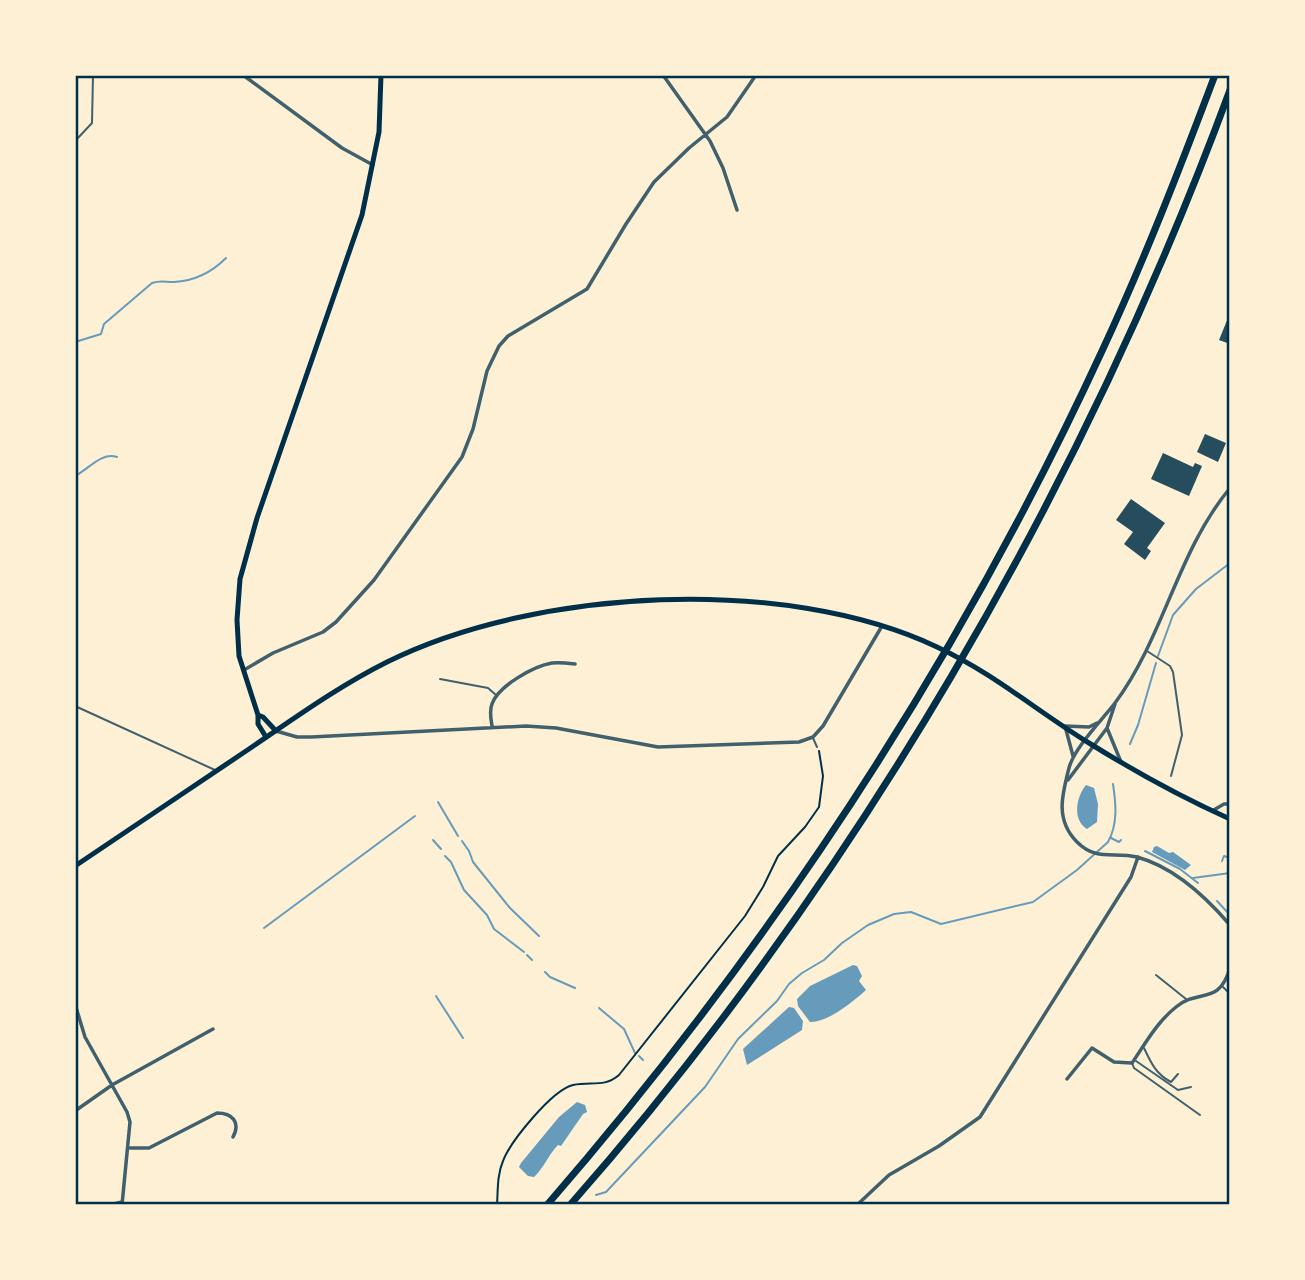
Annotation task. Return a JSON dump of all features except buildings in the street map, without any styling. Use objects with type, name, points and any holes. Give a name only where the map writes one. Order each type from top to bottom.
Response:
[{"type":"highway","points":[[547,1205],[622,1116],[759,937],[854,800],[950,644],[1032,493],[1101,352],[1155,230],[1215,75]]},
{"type":"highway","points":[[570,1205],[693,1055],[773,948],[856,828],[958,665],[1017,561],[1132,328],[1180,218],[1230,90]]},
{"type":"main road","points":[[266,737],[258,723],[258,715],[242,671],[237,620],[240,579],[257,518],[362,215],[374,166],[381,104],[381,75]]},
{"type":"main road","points":[[75,866],[339,689],[396,658],[473,630],[543,612],[680,598],[805,607],[882,626],[937,647],[1023,696],[1089,743],[1121,762],[1230,820]]},
{"type":"main road","points":[[258,715],[276,731]]},
{"type":"street","points":[[243,75],[342,148],[374,166]]},
{"type":"street","points":[[663,75],[706,135],[723,169],[737,210]]},
{"type":"street","points":[[242,671],[273,653],[323,632],[336,622],[374,580],[462,457],[473,429],[487,372],[499,346],[508,336],[587,289],[654,182],[730,114],[756,75]]},
{"type":"street","points":[[1066,782],[1083,763],[1098,723],[1115,703],[1146,650],[1193,542],[1213,508],[1230,488]]},
{"type":"street","points":[[276,731],[297,737],[311,737],[492,727],[556,728],[658,747],[799,742],[813,737],[831,714],[882,626]]},
{"type":"street","points":[[492,727],[490,707],[497,695],[531,670],[554,662],[575,664]]},
{"type":"street","points":[[1073,756],[1107,728],[1115,703]]},
{"type":"street","points":[[1098,723],[1089,727],[1065,726],[1073,756],[1061,801],[1065,824],[1076,841],[1100,855],[1138,857],[1191,885],[1212,903],[1230,925]]},
{"type":"street","points":[[1107,728],[1121,762]]},
{"type":"street","points":[[1212,811],[1224,804],[1230,804]]},
{"type":"street","points":[[857,1205],[889,1175],[939,1146],[980,1117],[1131,877],[1138,857]]},
{"type":"street","points":[[1067,1079],[1092,1048],[1114,1062],[1134,1062],[1158,1024],[1174,1008],[1187,1000],[1207,996],[1222,986],[1230,968]]},
{"type":"street","points":[[75,1004],[85,1037],[131,1122],[122,1203],[109,1205]]},
{"type":"street","points":[[75,1111],[112,1085],[213,1029]]},
{"type":"street","points":[[129,1148],[149,1148],[217,1113],[227,1114],[234,1119],[237,1128],[233,1137]]},
{"type":"lane","points":[[77,139],[92,123],[93,75]]},
{"type":"lane","points":[[1146,650],[1170,666],[1173,672],[1182,735],[1171,776]]},
{"type":"lane","points":[[440,679],[488,688],[497,695]]},
{"type":"lane","points":[[75,705],[216,771]]},
{"type":"lane","points":[[813,737],[817,747]]},
{"type":"lane","points":[[1156,975],[1187,1000]]},
{"type":"lane","points":[[1222,986],[1230,994]]},
{"type":"lane","points":[[1143,1047],[1152,1066],[1163,1077],[1171,1082],[1178,1074]]},
{"type":"lane","points":[[1134,1062],[1178,1090],[1191,1087]]},
{"type":"lane","points":[[1134,1062],[1134,1068],[1200,1115]]},
{"type":"path","points":[[497,1205],[502,1162],[509,1148],[537,1114],[565,1088],[573,1085],[604,1084],[620,1075],[745,916],[778,856],[819,807],[823,776],[821,754],[817,747]]},
{"type":"water","points":[[1086,785],[1094,788],[1098,804],[1097,822],[1087,829],[1077,814],[1080,796]]},
{"type":"water","points":[[1157,846],[1169,853],[1173,852],[1191,865],[1185,870],[1152,852]]},
{"type":"water","points":[[853,965],[857,966],[862,976],[859,981],[866,990],[832,1015],[810,1022],[798,1006],[797,999],[810,986]]},
{"type":"water","points":[[789,1007],[794,1008],[803,1021],[802,1030],[747,1065],[743,1049]]},
{"type":"water","points":[[577,1102],[585,1105],[587,1112],[534,1177],[528,1176],[519,1167],[521,1163],[559,1117]]},
{"type":"waterway","points":[[75,342],[101,334],[104,324],[152,283],[196,278],[215,268],[226,258]]},
{"type":"waterway","points":[[75,476],[100,459],[117,457]]},
{"type":"waterway","points":[[1158,656],[1173,615],[1196,589],[1230,563]]},
{"type":"waterway","points":[[1130,744],[1156,663]]},
{"type":"waterway","points":[[596,1195],[606,1192],[705,1087],[738,1039],[802,973],[824,960],[868,925],[894,914],[911,912],[941,924],[1033,902],[1077,870],[1108,842],[1115,821],[1113,784]]},
{"type":"waterway","points":[[438,802],[458,836]]},
{"type":"waterway","points":[[264,928],[415,816]]},
{"type":"waterway","points":[[1111,838],[1119,842],[1121,840]]},
{"type":"waterway","points":[[433,840],[441,849]]},
{"type":"waterway","points":[[462,841],[473,862],[510,908],[539,936]]},
{"type":"waterway","points":[[1145,851],[1180,869],[1198,883]]},
{"type":"waterway","points":[[445,856],[451,862],[464,890],[487,915],[494,929],[524,952]]},
{"type":"waterway","points":[[1222,861],[1224,856],[1230,858]]},
{"type":"waterway","points":[[1193,878],[1230,873]]},
{"type":"waterway","points":[[1217,901],[1230,915]]},
{"type":"waterway","points":[[527,955],[532,960]]},
{"type":"waterway","points":[[545,972],[575,988]]},
{"type":"waterway","points":[[436,996],[463,1038]]},
{"type":"waterway","points":[[599,1008],[624,1029],[635,1053]]},
{"type":"waterway","points":[[639,1056],[643,1060]]}]
